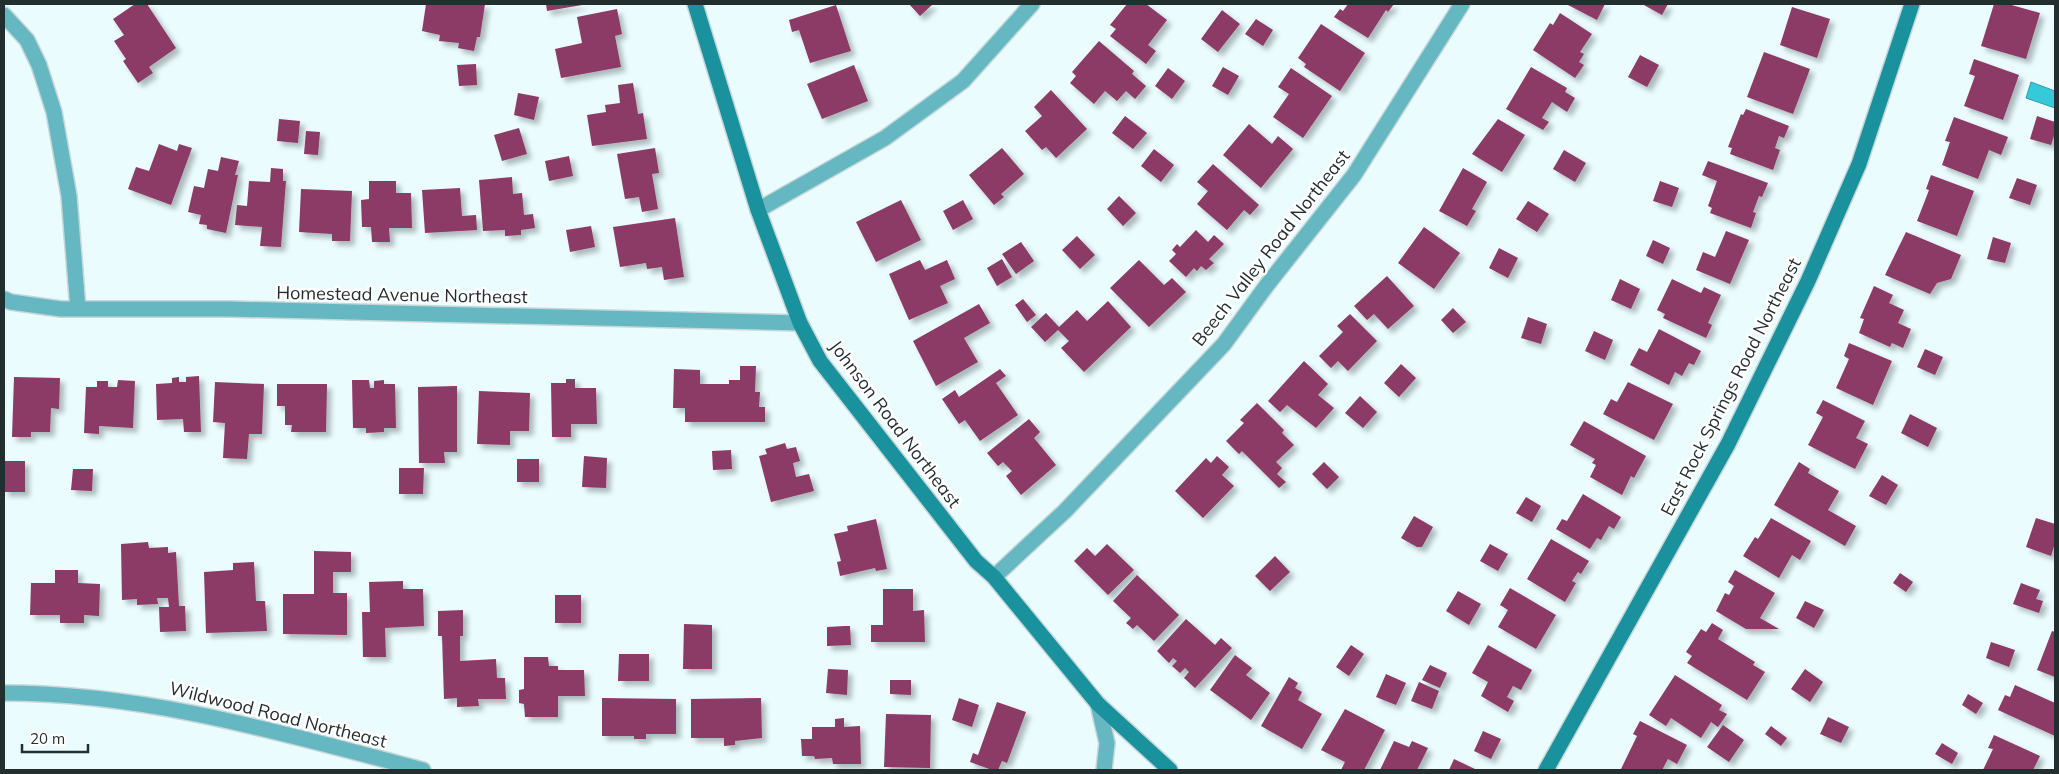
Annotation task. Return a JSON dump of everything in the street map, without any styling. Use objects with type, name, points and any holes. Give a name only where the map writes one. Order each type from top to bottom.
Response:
[{"type":"street","name":"Johnson Road Northeast","points":[[695,4],[758,210],[800,323],[820,361],[976,561],[994,577],[1098,704],[1170,770]]},
{"type":"street","points":[[758,210],[884,138],[963,81],[1032,4]]},
{"type":"street","name":"Beech Valley Road Northeast","points":[[994,577],[1064,511],[1224,344],[1267,285],[1354,175],[1462,4]]},
{"type":"street","name":"East Rock Springs Road Northeast","points":[[1546,770],[1728,444],[1808,281],[1859,164],[1912,4]]},
{"type":"street","points":[[4,15],[27,40],[39,65],[54,112],[69,196],[78,309]]},
{"type":"street","name":"Homestead Avenue Northeast","points":[[4,300],[61,309],[230,309],[800,323]]},
{"type":"street","name":"Wildwood Road Northeast","points":[[4,693],[89,697],[156,705],[218,717],[424,770]]},
{"type":"street","points":[[1098,704],[1107,743],[1104,770]]},
{"type":"water","points":[[2031,82],[2055,91],[2055,108],[2026,98]]},
{"type":"building","points":[[135,4],[147,4],[176,48],[149,67],[153,73],[138,83],[123,61],[126,59],[114,41],[124,35],[113,19]]},
{"type":"building","points":[[426,4],[485,4],[480,37],[477,37],[474,51],[458,48],[459,43],[439,41],[440,35],[422,31]]},
{"type":"building","points":[[546,4],[582,4],[582,5],[547,11]]},
{"type":"building","points":[[909,4],[933,4],[920,16]]},
{"type":"building","points":[[1127,4],[1146,4],[1167,20],[1148,45],[1156,51],[1146,64],[1110,36],[1116,29],[1110,25]]},
{"type":"building","points":[[1348,4],[1394,4],[1388,12],[1386,10],[1368,38],[1334,17],[1340,9],[1343,11]]},
{"type":"building","points":[[1566,4],[1605,4],[1597,20]]},
{"type":"building","points":[[1642,4],[1668,4],[1662,15]]},
{"type":"building","points":[[1994,4],[2008,4],[2040,13],[2026,59],[1981,46]]},
{"type":"building","points":[[836,5],[851,51],[810,63],[799,30],[792,32],[789,20]]},
{"type":"building","points":[[1792,7],[1830,19],[1817,58],[1780,45]]},
{"type":"building","points":[[617,9],[622,34],[615,36],[621,67],[561,78],[555,49],[582,43],[577,17]]},
{"type":"building","points":[[1222,10],[1240,24],[1218,52],[1201,39]]},
{"type":"building","points":[[1560,13],[1592,34],[1580,52],[1584,54],[1579,62],[1584,65],[1575,78],[1533,50],[1550,23],[1553,25]]},
{"type":"building","points":[[1256,19],[1273,30],[1263,46],[1245,34]]},
{"type":"building","points":[[1321,24],[1365,53],[1340,91],[1304,67],[1306,64],[1298,58]]},
{"type":"building","points":[[1099,41],[1134,71],[1132,74],[1146,86],[1135,99],[1126,91],[1117,101],[1105,91],[1094,104],[1070,83],[1076,76],[1072,72]]},
{"type":"building","points":[[1764,52],[1810,69],[1793,114],[1747,97]]},
{"type":"building","points":[[1640,55],[1659,65],[1647,87],[1628,77]]},
{"type":"building","points":[[1974,59],[2019,75],[2003,120],[1964,106],[1975,76],[1969,74]]},
{"type":"building","points":[[476,64],[477,85],[459,86],[457,65]]},
{"type":"building","points":[[854,65],[868,101],[822,119],[807,84]]},
{"type":"building","points":[[1223,67],[1239,76],[1228,95],[1212,86]]},
{"type":"building","points":[[1531,67],[1567,88],[1565,92],[1575,98],[1567,112],[1552,102],[1542,118],[1549,122],[1543,130],[1506,109]]},
{"type":"building","points":[[1168,68],[1185,81],[1172,99],[1155,86]]},
{"type":"building","points":[[1291,68],[1332,96],[1303,138],[1273,117],[1289,94],[1278,87]]},
{"type":"building","points":[[633,83],[638,114],[643,113],[647,139],[592,146],[587,115],[606,112],[605,105],[620,103],[618,85]]},
{"type":"building","points":[[1051,90],[1087,129],[1056,158],[1046,147],[1042,150],[1025,131],[1042,116],[1034,107]]},
{"type":"building","points":[[518,93],[539,97],[534,120],[514,115]]},
{"type":"building","points":[[1746,109],[1789,126],[1784,138],[1779,136],[1775,148],[1780,150],[1773,170],[1730,154],[1732,148],[1728,147],[1741,114],[1743,115]]},
{"type":"building","points":[[1125,116],[1147,133],[1133,149],[1112,133]]},
{"type":"building","points":[[2037,116],[2055,122],[2055,133],[2051,145],[2030,139]]},
{"type":"building","points":[[1954,117],[2008,137],[2001,155],[1989,150],[1978,179],[1942,165],[1950,142],[1945,141]]},
{"type":"building","points":[[279,119],[300,121],[298,143],[277,141]]},
{"type":"building","points":[[1498,119],[1525,135],[1502,172],[1472,154]]},
{"type":"building","points":[[1249,124],[1272,144],[1278,136],[1293,149],[1261,188],[1223,155]]},
{"type":"building","points":[[519,128],[527,154],[502,161],[494,135]]},
{"type":"building","points":[[306,131],[320,132],[318,155],[304,154]]},
{"type":"building","points":[[159,144],[177,151],[179,144],[192,148],[171,205],[128,189],[136,167],[149,171]]},
{"type":"building","points":[[655,148],[659,173],[652,174],[658,209],[642,212],[639,197],[625,199],[617,154]]},
{"type":"building","points":[[1002,148],[1024,174],[1001,194],[1004,197],[994,205],[969,175]]},
{"type":"building","points":[[1154,149],[1174,165],[1161,182],[1141,166]]},
{"type":"building","points":[[1564,150],[1586,163],[1575,182],[1553,169]]},
{"type":"building","points":[[569,156],[573,176],[549,181],[545,161]]},
{"type":"building","points":[[221,157],[239,161],[235,175],[238,175],[226,233],[207,229],[207,225],[199,224],[201,215],[188,212],[194,186],[204,188],[208,169],[218,171]]},
{"type":"building","points":[[1708,161],[1768,183],[1762,197],[1759,196],[1753,212],[1756,213],[1751,228],[1710,213],[1712,208],[1708,206],[1717,181],[1702,175]]},
{"type":"building","points":[[1213,164],[1259,205],[1250,215],[1244,210],[1227,230],[1197,204],[1208,191],[1197,182]]},
{"type":"building","points":[[271,168],[283,169],[283,181],[286,181],[281,247],[260,246],[262,227],[235,225],[237,205],[247,206],[249,181],[270,182]]},
{"type":"building","points":[[1463,168],[1487,182],[1472,209],[1476,211],[1467,226],[1439,211]]},
{"type":"building","points":[[1931,175],[1974,191],[1957,236],[1917,221],[1929,190],[1926,189]]},
{"type":"building","points":[[512,177],[513,194],[522,193],[524,215],[533,214],[535,228],[521,230],[521,235],[505,236],[505,230],[483,231],[479,180]]},
{"type":"building","points":[[2017,178],[2037,185],[2030,205],[2009,198]]},
{"type":"building","points":[[369,181],[396,181],[396,193],[411,193],[412,228],[389,228],[390,242],[372,242],[371,227],[362,227],[361,200],[369,199]]},
{"type":"building","points":[[1660,181],[1679,188],[1672,207],[1653,201]]},
{"type":"building","points":[[460,188],[462,216],[476,215],[477,230],[425,233],[422,190]]},
{"type":"building","points":[[301,189],[352,191],[350,241],[332,241],[332,234],[299,232]]},
{"type":"building","points":[[1119,196],[1136,213],[1123,226],[1107,209]]},
{"type":"building","points":[[901,200],[921,240],[876,262],[856,222]]},
{"type":"building","points":[[963,200],[973,219],[953,230],[943,211]]},
{"type":"building","points":[[1528,201],[1549,214],[1537,232],[1516,219]]},
{"type":"building","points":[[675,218],[684,277],[664,280],[662,267],[647,269],[646,263],[620,267],[613,227]]},
{"type":"building","points":[[591,226],[595,247],[570,252],[566,230]]},
{"type":"building","points":[[1424,227],[1460,253],[1434,289],[1398,263]]},
{"type":"building","points":[[1196,230],[1208,242],[1214,235],[1224,244],[1209,259],[1214,263],[1206,270],[1201,266],[1197,271],[1194,268],[1186,277],[1169,261],[1176,254],[1172,250],[1177,244],[1180,247]]},
{"type":"building","points":[[1726,231],[1749,240],[1730,284],[1696,270],[1703,252],[1715,257]]},
{"type":"building","points":[[1906,232],[1961,255],[1951,279],[1937,283],[1930,294],[1885,275]]},
{"type":"building","points":[[1077,236],[1095,255],[1080,269],[1062,250]]},
{"type":"building","points":[[1993,237],[2011,243],[2005,263],[1987,259]]},
{"type":"building","points":[[1653,240],[1670,248],[1663,264],[1646,256]]},
{"type":"building","points":[[1021,242],[1034,261],[1016,274],[1002,254]]},
{"type":"building","points":[[1499,248],[1518,258],[1508,278],[1489,268]]},
{"type":"building","points":[[1002,259],[1012,277],[997,286],[987,268]]},
{"type":"building","points":[[920,260],[925,270],[947,260],[955,279],[940,286],[948,303],[909,320],[889,274]]},
{"type":"building","points":[[1139,260],[1164,285],[1172,278],[1186,292],[1149,327],[1110,288]]},
{"type":"building","points":[[1387,276],[1414,306],[1388,329],[1374,314],[1367,320],[1354,306]]},
{"type":"building","points":[[1620,279],[1640,289],[1631,309],[1611,300]]},
{"type":"building","points":[[1672,279],[1701,293],[1704,287],[1721,295],[1708,323],[1712,325],[1706,338],[1663,318],[1665,314],[1657,310]]},
{"type":"building","points":[[1874,286],[1893,295],[1889,303],[1904,310],[1898,323],[1911,329],[1903,348],[1892,343],[1890,347],[1859,333],[1864,319],[1860,318]]},
{"type":"building","points":[[1023,299],[1036,315],[1027,322],[1015,305]]},
{"type":"building","points":[[1108,301],[1131,327],[1084,372],[1061,348],[1069,341],[1058,330],[1045,342],[1031,327],[1046,313],[1059,327],[1077,310],[1087,321]]},
{"type":"building","points":[[979,304],[990,323],[964,338],[978,362],[936,386],[913,341]]},
{"type":"building","points":[[1453,308],[1466,322],[1453,333],[1441,320]]},
{"type":"building","points":[[1350,314],[1377,341],[1348,371],[1338,361],[1331,368],[1319,356],[1343,332],[1337,326]]},
{"type":"building","points":[[1528,317],[1547,324],[1541,344],[1521,338]]},
{"type":"building","points":[[1659,329],[1701,351],[1694,365],[1689,363],[1682,376],[1675,372],[1669,385],[1630,365],[1639,348],[1647,352]]},
{"type":"building","points":[[1594,331],[1613,340],[1605,360],[1585,351]]},
{"type":"building","points":[[1849,343],[1892,361],[1873,405],[1836,388],[1849,359],[1844,356]]},
{"type":"building","points":[[1925,349],[1943,357],[1935,375],[1917,367]]},
{"type":"building","points":[[1304,361],[1328,384],[1318,395],[1334,408],[1316,428],[1287,405],[1280,412],[1268,401]]},
{"type":"building","points":[[1401,364],[1416,378],[1399,397],[1384,383]]},
{"type":"building","points":[[740,366],[756,366],[755,392],[760,392],[759,407],[765,407],[765,422],[685,422],[685,408],[673,408],[674,369],[700,370],[700,384],[729,384],[729,380],[740,380]]},
{"type":"building","points":[[1000,369],[1006,376],[996,383],[1018,415],[980,441],[965,420],[959,424],[942,399],[955,390],[959,397]]},
{"type":"building","points":[[199,376],[201,432],[184,432],[183,419],[157,420],[156,384],[172,383],[172,378],[179,377],[179,382],[186,382],[186,377]]},
{"type":"building","points":[[14,377],[60,378],[59,409],[51,408],[50,432],[31,432],[31,437],[12,437]]},
{"type":"building","points":[[566,379],[575,379],[575,388],[596,388],[597,424],[571,424],[571,437],[552,437],[551,383],[566,383]]},
{"type":"building","points":[[118,380],[135,381],[133,428],[99,426],[99,434],[84,433],[86,387],[97,387],[97,381],[108,381],[108,387],[117,387]]},
{"type":"building","points":[[352,380],[369,380],[370,388],[374,388],[374,381],[384,380],[384,384],[395,384],[396,428],[384,428],[384,432],[366,433],[366,428],[353,428]]},
{"type":"building","points":[[215,382],[264,384],[262,434],[249,434],[247,459],[223,458],[225,423],[213,422]]},
{"type":"building","points":[[1628,382],[1673,404],[1654,440],[1603,414],[1611,399],[1617,402]]},
{"type":"building","points":[[277,384],[327,384],[326,432],[291,432],[292,425],[285,425],[285,406],[277,406]]},
{"type":"building","points":[[457,386],[457,452],[444,452],[445,463],[419,463],[418,387]]},
{"type":"building","points":[[479,391],[530,393],[529,431],[510,431],[510,445],[477,444]]},
{"type":"building","points":[[1360,396],[1377,412],[1363,428],[1345,413]]},
{"type":"building","points":[[1823,400],[1865,421],[1856,438],[1868,444],[1855,469],[1808,445],[1823,417],[1816,413]]},
{"type":"building","points":[[1257,403],[1284,430],[1282,433],[1294,445],[1276,462],[1282,468],[1277,474],[1286,482],[1279,488],[1242,451],[1239,454],[1226,441],[1244,423],[1240,420]]},
{"type":"building","points":[[1910,414],[1937,428],[1928,447],[1901,433]]},
{"type":"building","points":[[1029,419],[1040,432],[1034,438],[1056,465],[1021,495],[1006,476],[1012,471],[1003,462],[998,466],[987,453]]},
{"type":"building","points":[[1584,421],[1646,456],[1634,478],[1631,476],[1622,495],[1590,477],[1596,465],[1592,463],[1595,459],[1570,445]]},
{"type":"building","points":[[785,443],[787,449],[796,447],[800,461],[793,463],[796,477],[809,474],[814,491],[771,502],[759,456],[767,454],[765,449]]},
{"type":"building","points":[[731,450],[732,469],[713,470],[712,451]]},
{"type":"building","points":[[584,456],[607,458],[606,488],[582,487]]},
{"type":"building","points":[[1217,456],[1229,467],[1222,475],[1234,486],[1203,518],[1175,491],[1206,458],[1211,463]]},
{"type":"building","points":[[517,459],[539,459],[539,482],[517,482]]},
{"type":"building","points":[[4,461],[25,461],[25,492],[4,492]]},
{"type":"building","points":[[1324,462],[1339,477],[1327,489],[1312,474]]},
{"type":"building","points":[[1799,462],[1810,469],[1808,473],[1839,491],[1828,510],[1856,526],[1845,546],[1774,505]]},
{"type":"building","points":[[399,468],[424,468],[423,494],[399,494]]},
{"type":"building","points":[[73,469],[93,469],[92,491],[71,490]]},
{"type":"building","points":[[1882,475],[1898,485],[1886,505],[1869,496]]},
{"type":"building","points":[[1583,494],[1621,517],[1614,529],[1609,526],[1601,540],[1597,538],[1590,549],[1556,529],[1562,519],[1567,521]]},
{"type":"building","points":[[1526,497],[1541,506],[1532,522],[1516,513]]},
{"type":"building","points":[[1414,516],[1433,527],[1422,547],[1417,547],[1401,538]]},
{"type":"building","points":[[1771,518],[1811,541],[1800,560],[1792,555],[1779,578],[1743,556],[1755,537],[1758,539]]},
{"type":"building","points":[[2036,518],[2055,524],[2055,543],[2051,556],[2026,547]]},
{"type":"building","points":[[876,519],[887,569],[876,571],[875,568],[840,576],[837,562],[841,561],[834,534],[848,531],[847,526]]},
{"type":"building","points":[[1551,539],[1589,561],[1581,574],[1578,572],[1572,581],[1576,583],[1565,602],[1527,579]]},
{"type":"building","points":[[148,542],[149,548],[168,547],[168,553],[176,552],[179,606],[185,606],[186,631],[160,632],[159,607],[169,607],[168,598],[157,598],[158,604],[137,605],[137,599],[122,600],[121,544]]},
{"type":"building","points":[[1107,544],[1134,570],[1108,595],[1074,561],[1087,548],[1095,556]]},
{"type":"building","points":[[1490,544],[1508,554],[1498,571],[1480,561]]},
{"type":"building","points":[[314,551],[351,552],[351,572],[333,572],[333,593],[347,593],[347,635],[283,634],[283,594],[314,594]]},
{"type":"building","points":[[1275,556],[1290,572],[1270,591],[1255,576]]},
{"type":"building","points":[[254,562],[256,601],[265,601],[267,631],[206,633],[204,572],[233,570],[233,563]]},
{"type":"building","points":[[55,570],[78,570],[78,583],[100,584],[99,616],[84,615],[84,623],[60,623],[60,615],[30,615],[31,583],[55,583]]},
{"type":"building","points":[[1735,570],[1775,593],[1760,618],[1779,629],[1746,629],[1716,611],[1725,593],[1729,595],[1734,586],[1728,582]]},
{"type":"building","points":[[1900,573],[1913,582],[1906,592],[1893,583]]},
{"type":"building","points":[[1137,575],[1179,615],[1154,641],[1137,625],[1133,629],[1126,623],[1131,618],[1113,601]]},
{"type":"building","points":[[403,581],[403,589],[423,589],[424,626],[385,628],[386,657],[363,657],[362,612],[370,612],[369,582]]},
{"type":"building","points":[[2021,583],[2040,590],[2036,599],[2043,601],[2039,613],[2013,604]]},
{"type":"building","points":[[1510,588],[1556,615],[1536,649],[1498,627],[1508,610],[1500,605]]},
{"type":"building","points":[[883,589],[913,589],[913,611],[924,610],[925,642],[871,642],[871,625],[883,625]]},
{"type":"building","points":[[1458,591],[1481,604],[1469,625],[1446,611]]},
{"type":"building","points":[[555,595],[581,595],[581,623],[555,623]]},
{"type":"building","points":[[1805,601],[1824,610],[1814,628],[1796,618]]},
{"type":"building","points":[[463,610],[463,636],[460,636],[460,661],[496,659],[497,678],[505,678],[506,699],[478,699],[479,706],[457,707],[457,698],[444,699],[442,636],[438,636],[438,611]]},
{"type":"building","points":[[1186,619],[1215,645],[1221,638],[1232,648],[1195,688],[1184,678],[1189,672],[1185,668],[1180,673],[1172,666],[1177,661],[1173,658],[1169,663],[1157,651]]},
{"type":"building","points":[[1712,623],[1723,630],[1718,639],[1755,662],[1753,665],[1765,672],[1747,700],[1687,663],[1692,656],[1686,652],[1701,629],[1706,632]]},
{"type":"building","points":[[684,624],[712,625],[712,669],[683,669]]},
{"type":"building","points":[[850,626],[851,645],[827,646],[827,627]]},
{"type":"building","points":[[2052,631],[2055,632],[2055,677],[2037,670]]},
{"type":"building","points":[[1991,642],[2015,650],[2009,667],[1986,658]]},
{"type":"building","points":[[1351,645],[1364,654],[1349,676],[1336,667]]},
{"type":"building","points":[[1488,645],[1532,670],[1521,690],[1513,686],[1507,697],[1514,701],[1508,712],[1481,696],[1488,682],[1472,673]]},
{"type":"building","points":[[619,654],[649,654],[649,681],[618,681]]},
{"type":"building","points":[[1235,655],[1252,668],[1246,675],[1270,693],[1251,720],[1210,690]]},
{"type":"building","points":[[524,657],[548,657],[549,666],[558,666],[558,670],[584,670],[585,696],[558,696],[558,717],[525,717],[524,704],[519,703],[519,690],[524,689]]},
{"type":"building","points":[[1430,665],[1447,673],[1440,688],[1422,680]]},
{"type":"building","points":[[828,669],[848,670],[847,695],[826,693]]},
{"type":"building","points":[[1805,669],[1823,682],[1810,702],[1791,689]]},
{"type":"building","points":[[1386,674],[1406,683],[1396,705],[1376,697]]},
{"type":"building","points":[[1675,675],[1722,705],[1719,710],[1727,714],[1718,727],[1711,722],[1701,738],[1671,718],[1666,726],[1649,715]]},
{"type":"building","points":[[1289,677],[1298,683],[1295,688],[1302,692],[1298,700],[1322,714],[1302,749],[1261,726]]},
{"type":"building","points":[[890,680],[911,680],[911,695],[890,694]]},
{"type":"building","points":[[1419,682],[1439,691],[1432,709],[1411,701]]},
{"type":"building","points":[[2015,685],[2055,703],[2055,736],[1998,710],[2005,695],[2010,697]]},
{"type":"building","points":[[1968,694],[1983,703],[1976,714],[1962,705]]},
{"type":"building","points":[[602,698],[676,699],[676,734],[646,734],[646,739],[634,739],[634,736],[602,736]]},
{"type":"building","points":[[761,698],[762,738],[735,741],[735,745],[724,746],[724,738],[691,738],[691,699]]},
{"type":"building","points":[[959,698],[979,705],[972,727],[952,720]]},
{"type":"building","points":[[997,702],[1026,712],[1007,763],[1002,761],[998,770],[992,770],[970,762],[973,753],[978,755]]},
{"type":"building","points":[[1345,709],[1385,730],[1364,770],[1341,770],[1345,762],[1321,750]]},
{"type":"building","points":[[886,714],[931,715],[930,768],[884,767]]},
{"type":"building","points":[[1828,717],[1849,727],[1841,743],[1820,734]]},
{"type":"building","points":[[844,718],[844,727],[860,726],[861,764],[833,764],[832,758],[815,759],[814,756],[802,756],[801,739],[812,739],[812,727],[835,727],[835,719]]},
{"type":"building","points":[[1640,721],[1687,745],[1677,764],[1668,759],[1662,770],[1621,769],[1637,736],[1633,734]]},
{"type":"building","points":[[1723,725],[1744,740],[1729,762],[1707,747]]},
{"type":"building","points":[[1771,726],[1787,738],[1781,746],[1765,734]]},
{"type":"building","points":[[1483,731],[1501,739],[1491,759],[1474,751]]},
{"type":"building","points":[[1994,735],[2040,756],[2033,770],[1983,770],[1993,749],[1988,748]]},
{"type":"building","points":[[1394,741],[1409,747],[1412,741],[1428,748],[1417,770],[1380,770]]},
{"type":"building","points":[[1942,743],[1958,753],[1952,764],[1935,754]]},
{"type":"building","points":[[1454,759],[1477,770],[1449,770]]}]
